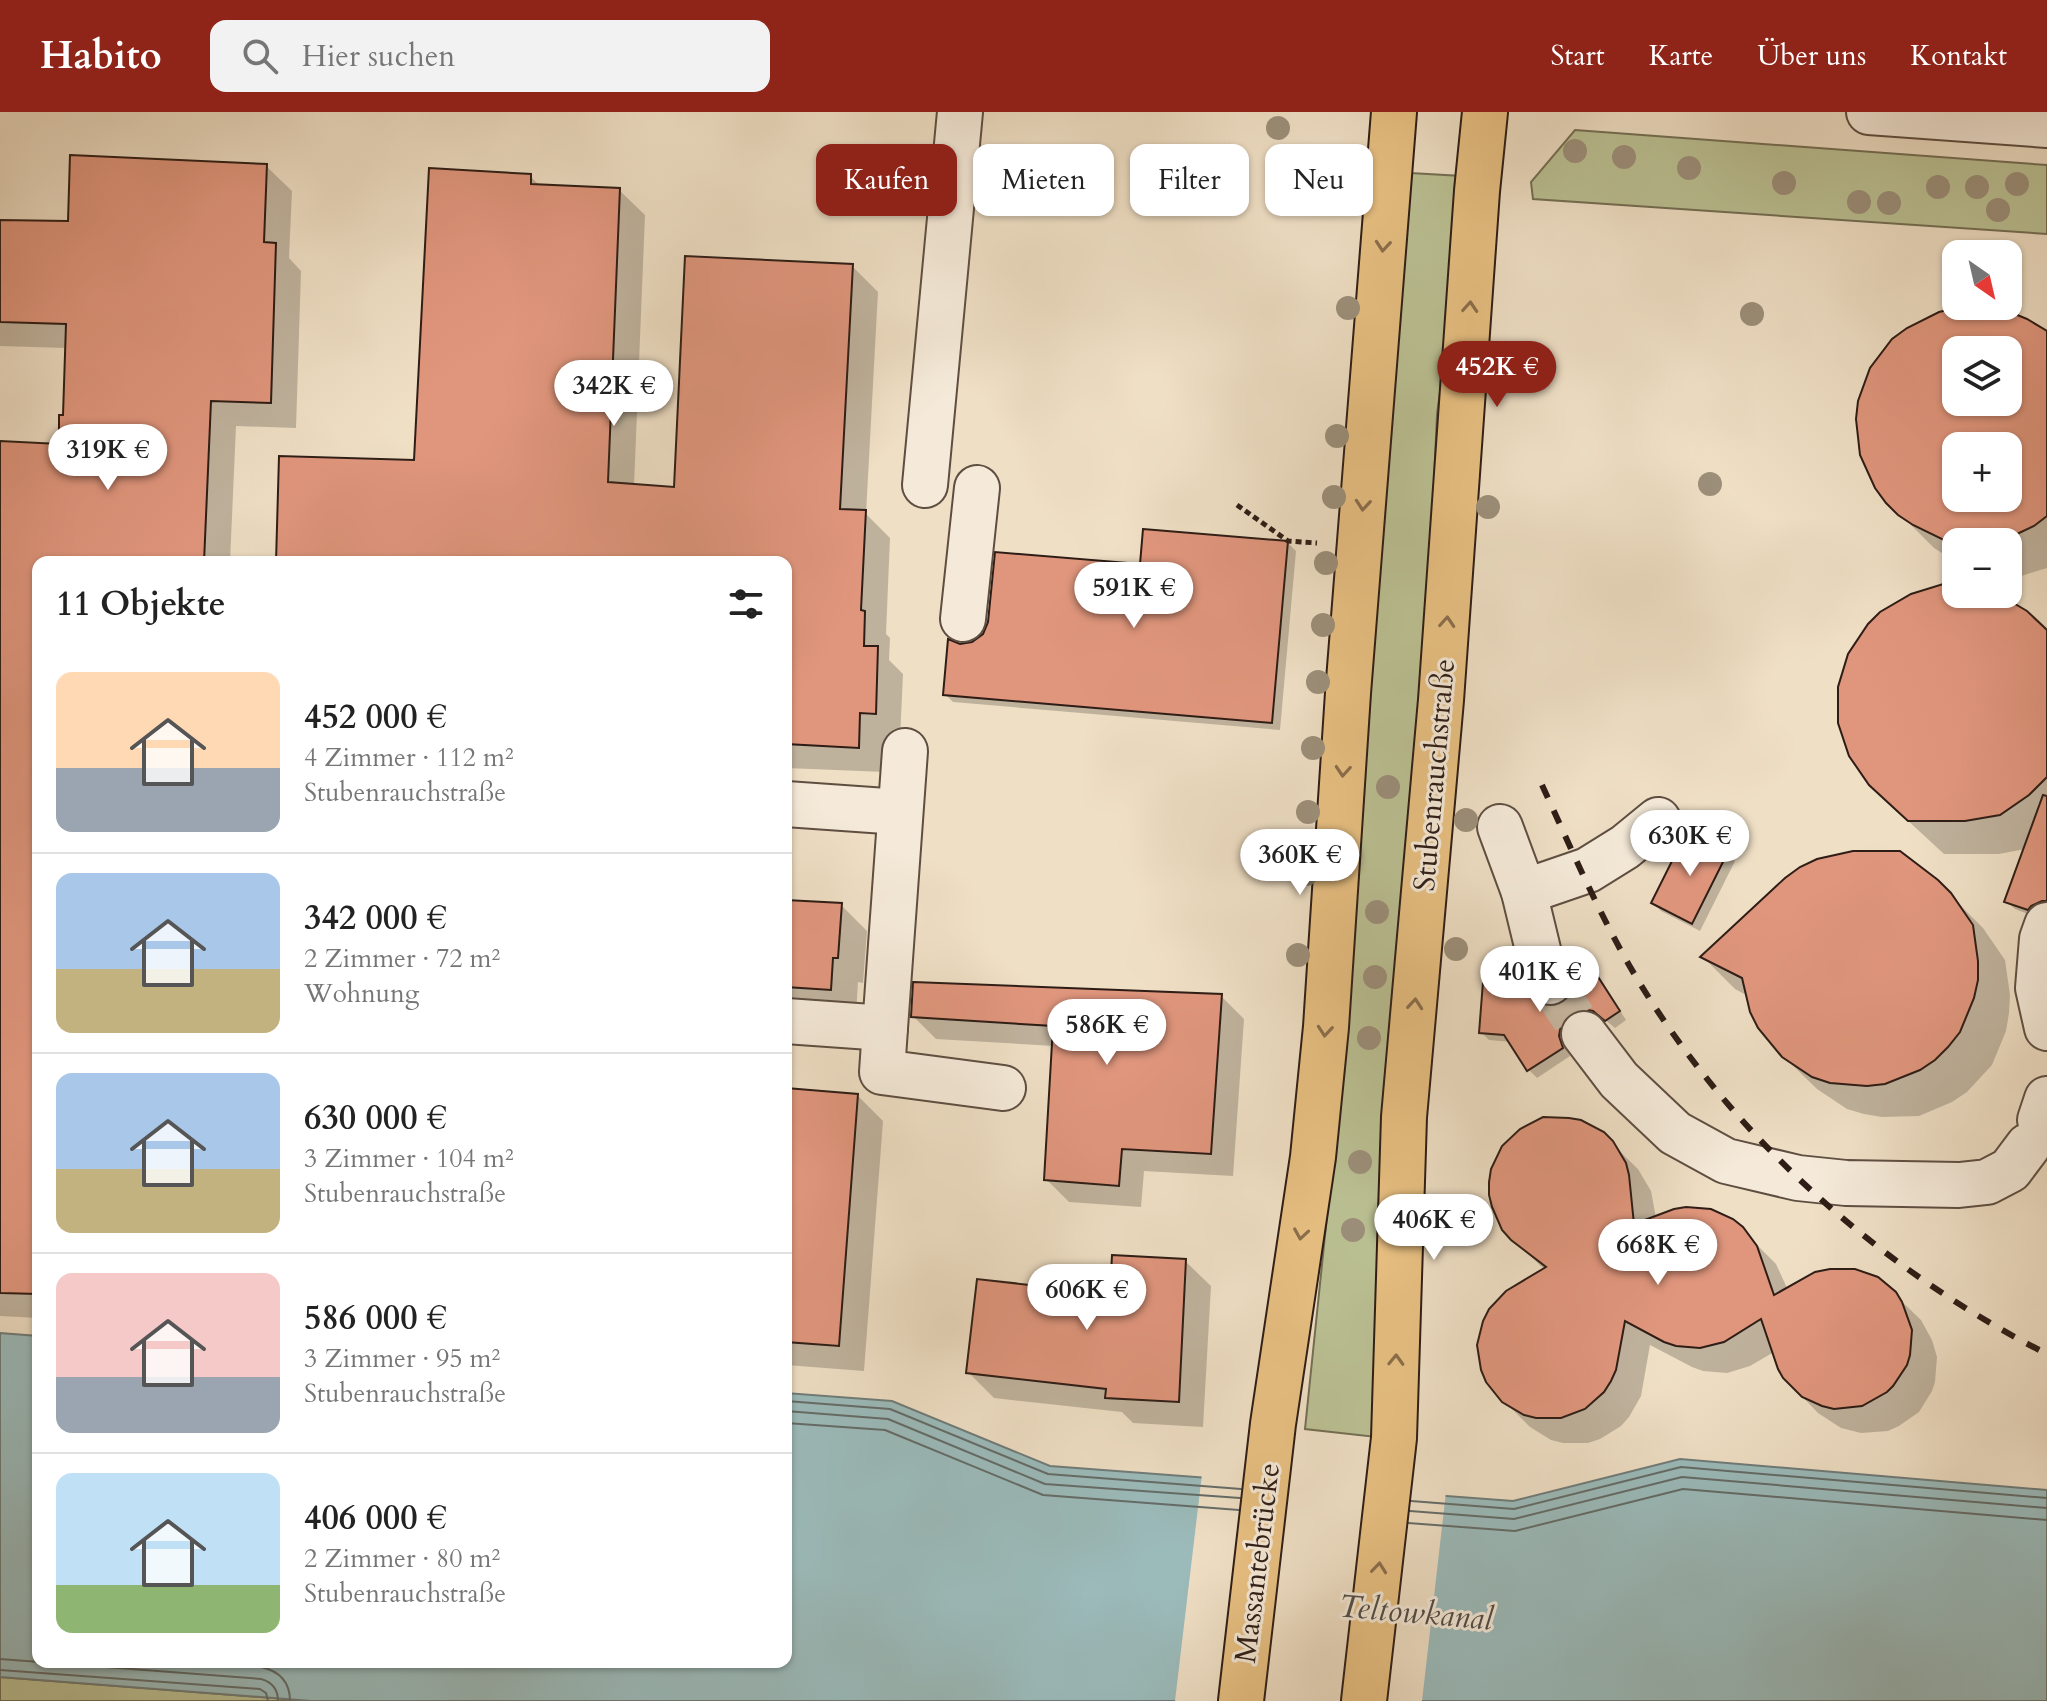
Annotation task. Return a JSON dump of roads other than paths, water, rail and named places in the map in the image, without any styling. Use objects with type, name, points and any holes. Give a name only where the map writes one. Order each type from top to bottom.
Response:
[{"type":"main road","name":"Massantebrücke","points":[[1241,1701],[1273,1424],[1313,1157],[1325,1040],[1348,693],[1394,112]]},
{"type":"main road","name":"Stubenrauchstraße","points":[[1364,1701],[1394,1438],[1404,1117],[1441,700],[1485,112]]},
{"type":"street","points":[[925,485],[960,112]]},
{"type":"street","points":[[1869,112],[2047,125]]},
{"type":"street","points":[[963,619],[977,488]]},
{"type":"street","points":[[905,751],[882,1072],[1003,1088]]},
{"type":"street","points":[[792,804],[900,812]]},
{"type":"street","points":[[1524,892],[1588,870],[1625,847],[1658,820]]},
{"type":"street","points":[[1500,827],[1524,892],[1540,958],[1550,982]]},
{"type":"street","points":[[2047,925],[2042,939],[2038,988],[2047,1028]]},
{"type":"street","points":[[792,1021],[885,1028]]},
{"type":"street","points":[[1584,1034],[1619,1080],[1675,1133],[1726,1161],[1798,1178],[1834,1182],[1959,1185],[1987,1182],[2010,1170],[2038,1121]]},
{"type":"water","name":"Teltowkanal","points":[[0,1333],[32,1336],[32,1668],[792,1668],[792,1393],[892,1401],[1050,1466],[1513,1501],[1680,1459],[2047,1490],[2047,1701],[311,1701],[0,1677]]},
{"type":"tunnel","points":[[1550,982],[1584,1034]]},
{"type":"railway","points":[[1542,785],[1594,899],[1629,965],[1668,1026],[1711,1084],[1810,1190],[1865,1237],[1923,1280],[2047,1354]]}]
